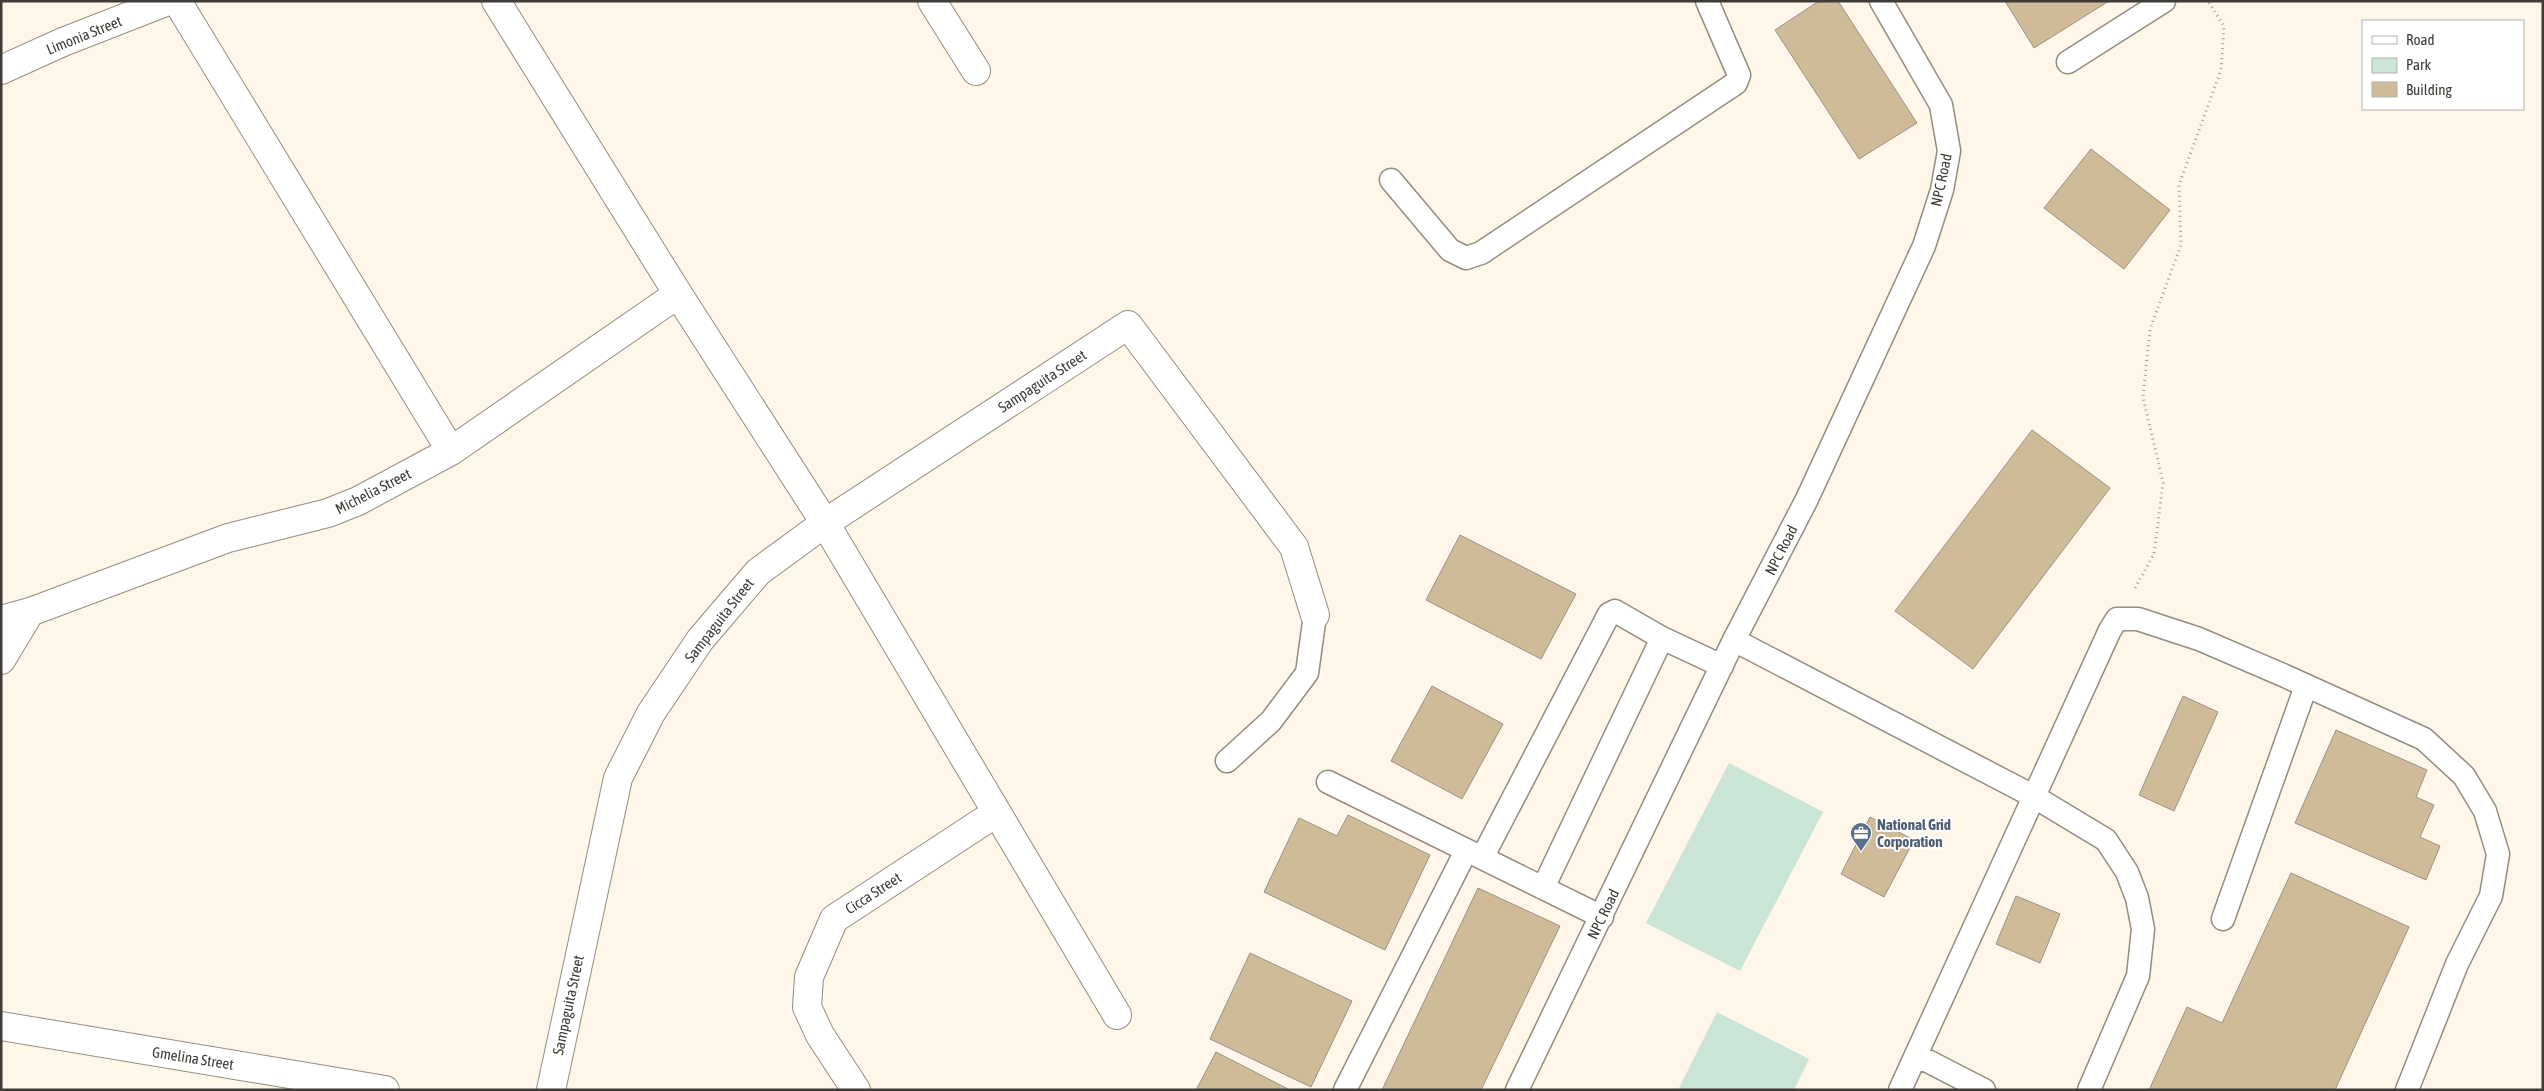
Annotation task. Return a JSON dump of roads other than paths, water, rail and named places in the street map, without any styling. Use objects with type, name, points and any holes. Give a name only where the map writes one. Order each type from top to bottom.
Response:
[{"type":"street","name":"Limonia Street","points":[[1,70],[63,42],[168,1]]},
{"type":"street","points":[[177,1],[451,450]]},
{"type":"street","points":[[496,1],[678,294],[825,523],[1117,1015]]},
{"type":"street","points":[[932,1],[976,71]]},
{"type":"street","name":"Michelia Street","points":[[1,620],[30,612],[228,538],[328,513],[358,501],[451,450],[678,294]]},
{"type":"street","name":"Sampaguita Street","points":[[551,1090],[618,778],[651,713],[700,640],[758,572],[825,523],[1128,325],[1294,547],[1315,615]]},
{"type":"street","points":[[1,660],[30,612]]},
{"type":"street","name":"Cicca Street","points":[[856,1090],[820,1035],[807,1007],[809,976],[834,919],[996,813]]},
{"type":"street","name":"Gmelina Street","points":[[1,1026],[385,1090]]},
{"type":"lane","points":[[1391,180],[1450,250],[1466,258],[1481,253],[1736,83],[1739,75],[1707,1]]},
{"type":"lane","name":"NPC Road","points":[[1517,1090],[1734,640],[1807,499],[1924,246],[1942,190],[1949,150],[1941,105],[1881,1]]},
{"type":"lane","points":[[2068,62],[2164,1]]},
{"type":"lane","points":[[1345,1090],[1474,854],[1609,614],[1615,611],[1662,638],[1722,666]]},
{"type":"lane","points":[[1226,761],[1271,722],[1307,672],[1315,615]]},
{"type":"lane","points":[[1900,1090],[2110,630],[2117,619],[2138,619],[2199,638],[2424,739],[2464,776],[2485,811],[2498,854],[2490,896],[2457,964],[2408,1090]]},
{"type":"lane","points":[[1543,888],[1662,638]]},
{"type":"lane","points":[[1734,640],[2034,796],[2106,840],[2127,872],[2137,898],[2143,929],[2138,976],[2089,1090]]},
{"type":"lane","points":[[2223,919],[2306,686]]},
{"type":"lane","points":[[1328,782],[1602,917]]},
{"type":"lane","points":[[1916,1055],[1984,1090]]},
{"type":"place","name":"National Grid Corporation","points":[[1861,852]]}]
